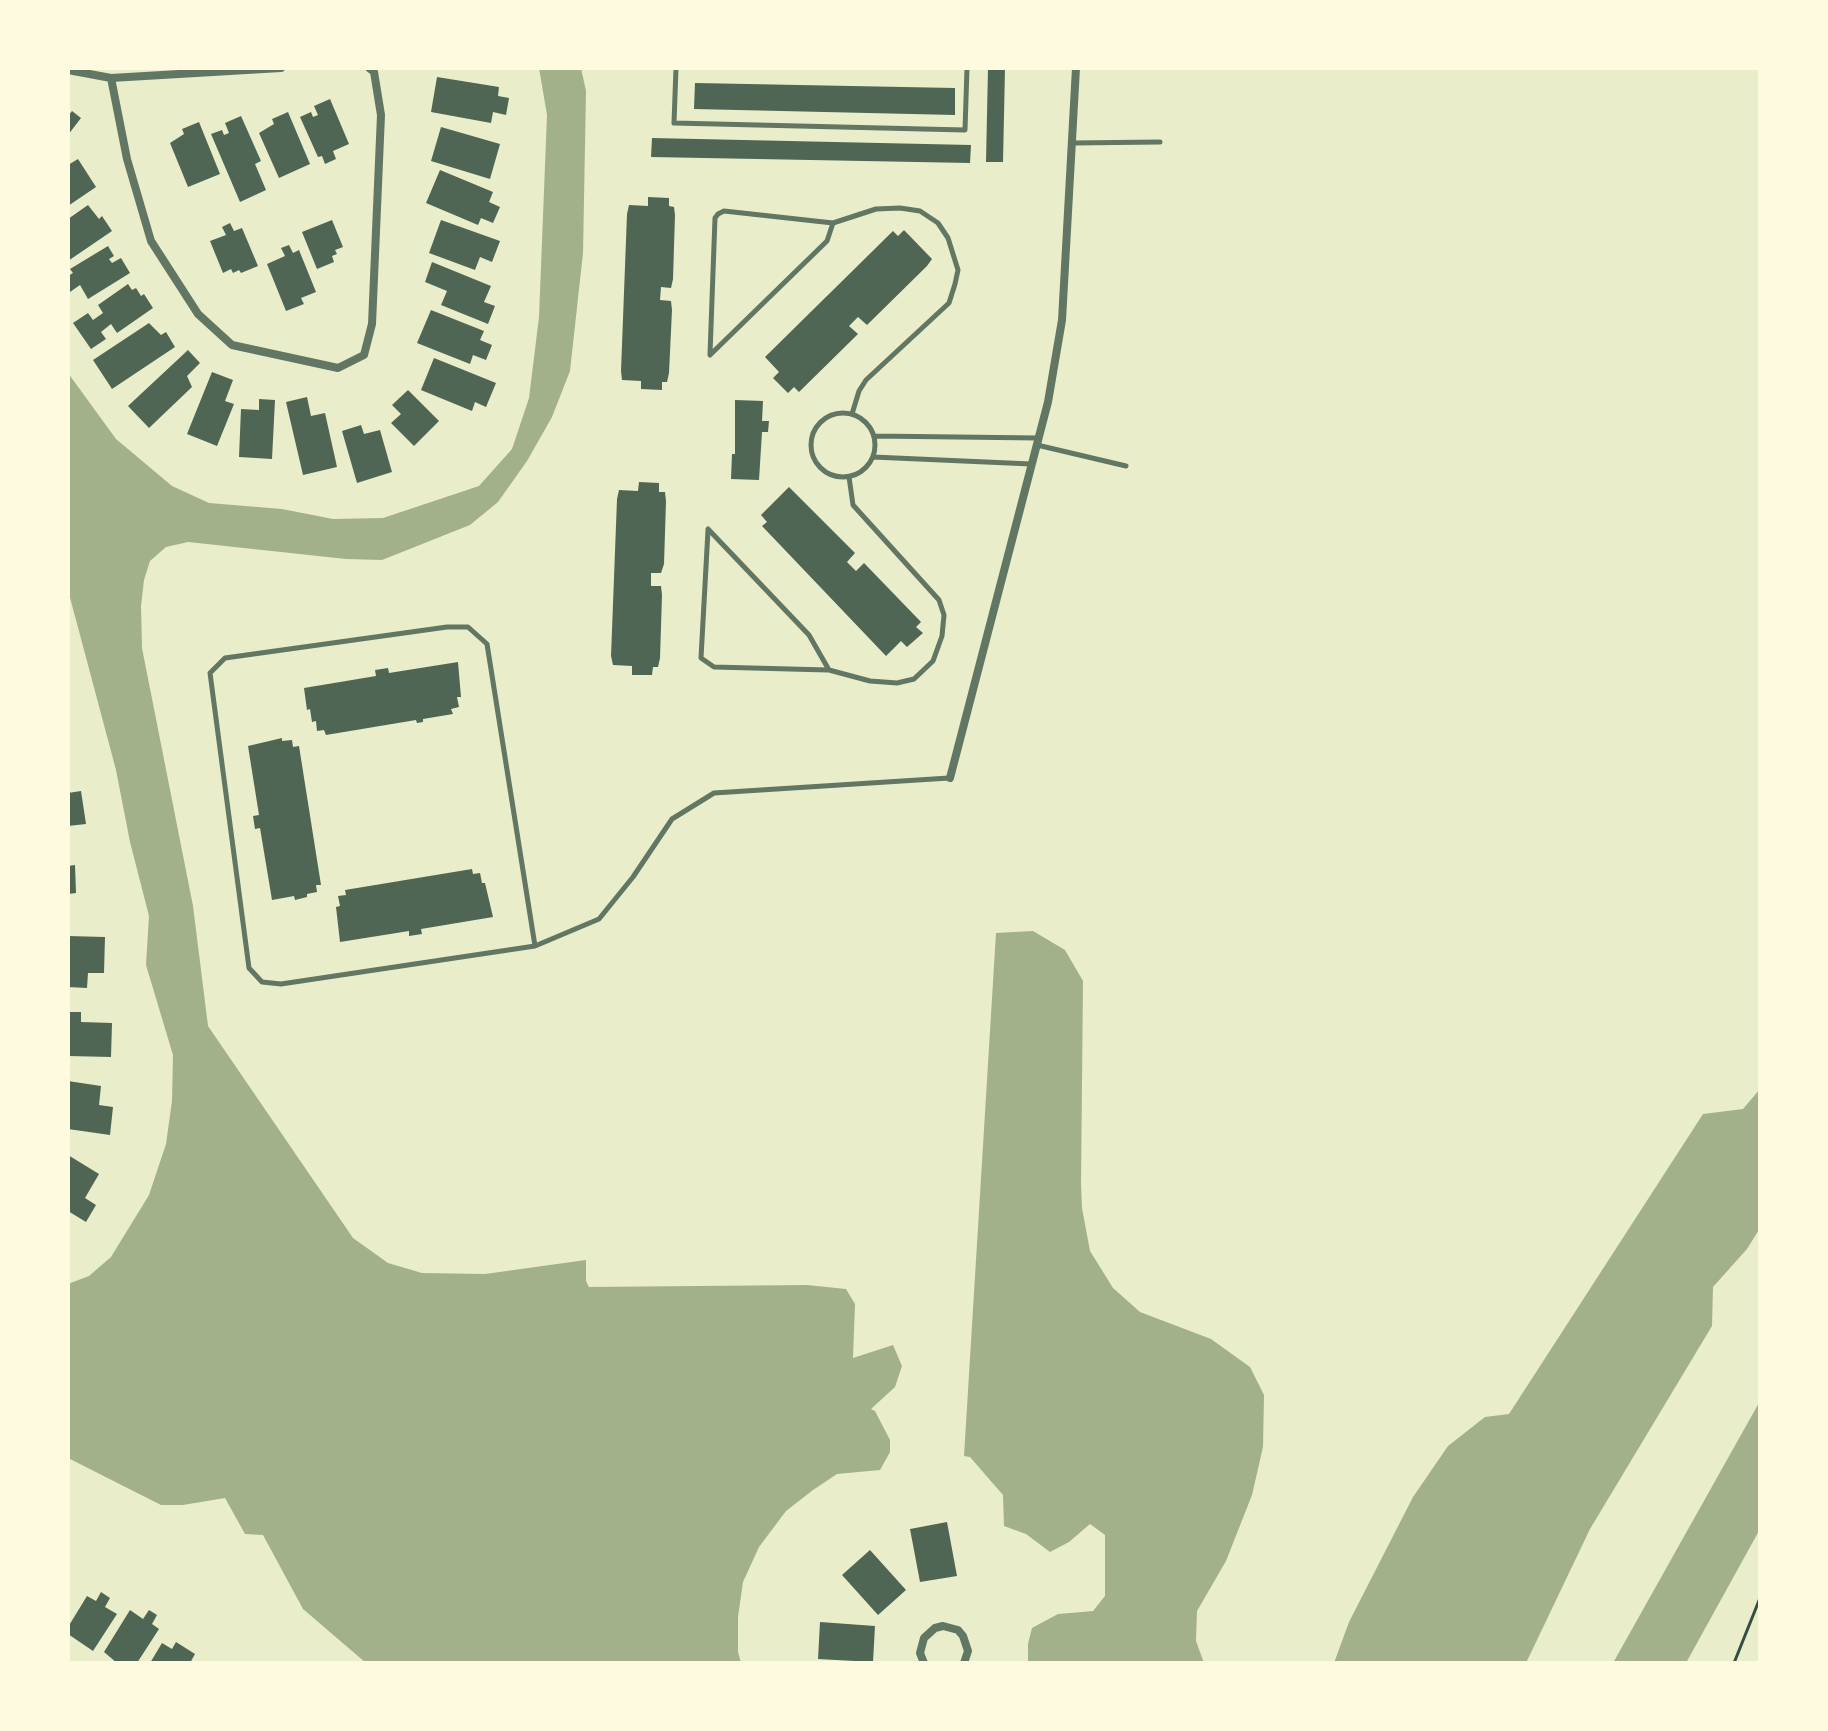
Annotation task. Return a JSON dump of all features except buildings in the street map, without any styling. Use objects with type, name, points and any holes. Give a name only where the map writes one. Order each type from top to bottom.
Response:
[{"type":"street","points":[[68,70],[111,78],[281,68]]},
{"type":"street","points":[[111,78],[127,159],[151,241],[198,314],[232,345],[338,368],[364,355],[372,324],[381,115],[374,72],[369,68]]},
{"type":"street","points":[[950,778],[1048,402],[1062,320],[1076,68]]},
{"type":"street","points":[[924,1663],[920,1653],[924,1638],[935,1628],[943,1626],[958,1630],[963,1636],[968,1651],[964,1663]]},
{"type":"lane","points":[[676,68],[674,123],[965,130],[967,68]]},
{"type":"lane","points":[[1073,143],[1160,142]]},
{"type":"lane","points":[[833,223],[827,241],[710,355],[715,218],[718,214],[724,211],[833,223],[876,209],[920,211],[938,223],[948,238],[958,270],[949,303],[866,380],[852,414]]},
{"type":"lane","points":[[852,414],[862,419],[874,436],[873,457],[859,473],[849,477],[829,474],[814,459],[811,449],[816,428],[832,415],[852,414]]},
{"type":"lane","points":[[874,436],[1038,441],[1126,466]]},
{"type":"lane","points":[[873,457],[1032,464]]},
{"type":"lane","points":[[829,670],[809,635],[708,529],[701,658],[714,667],[829,670],[870,681],[897,683],[914,679],[933,661],[942,636],[944,615],[939,600],[853,505],[849,477]]},
{"type":"lane","points":[[535,946],[487,644],[468,627],[447,627],[225,658],[210,673],[249,968],[262,982],[281,984],[535,946],[599,919],[633,877],[672,819],[714,793],[950,778]]},
{"type":"path","points":[[1734,1663],[1760,1598]]},
{"type":"shaded area","points":[[539,68],[581,68],[586,91],[583,253],[570,371],[552,417],[527,461],[498,502],[470,525],[382,560],[188,542],[166,547],[150,561],[144,580],[142,648],[193,906],[208,1026],[353,1238],[388,1263],[422,1273],[485,1274],[586,1260],[589,1287],[807,1285],[846,1289],[855,1304],[853,1358],[893,1345],[902,1366],[895,1387],[871,1409],[890,1440],[890,1452],[880,1470],[837,1474],[813,1490],[786,1511],[759,1547],[743,1582],[738,1617],[741,1663],[366,1663],[303,1609],[263,1535],[245,1534],[225,1498],[161,1505],[68,1458],[68,1284],[89,1276],[111,1257],[149,1195],[166,1144],[172,1101],[173,1055],[146,965],[149,916],[116,770],[68,590],[68,373],[116,439],[172,486],[209,503],[282,509],[333,519],[383,518],[479,486],[512,449],[529,398],[539,317],[547,115]]},
{"type":"shaded area","points":[[1033,931],[1065,950],[1083,981],[1081,1184],[1090,1251],[1113,1288],[1140,1312],[1211,1339],[1250,1367],[1264,1395],[1263,1447],[1252,1495],[1226,1561],[1197,1611],[1196,1641],[1204,1663],[1028,1663],[1032,1628],[1058,1614],[1093,1611],[1105,1596],[1105,1535],[1090,1524],[1069,1542],[1050,1552],[1026,1534],[1004,1526],[1003,1495],[970,1457],[964,1456],[996,933]]},
{"type":"shaded area","points":[[1760,1089],[1760,1228],[1747,1249],[1713,1287],[1712,1326],[1590,1529],[1526,1663],[1334,1663],[1349,1622],[1413,1497],[1448,1446],[1485,1417],[1509,1414],[1703,1114],[1743,1109]]},
{"type":"shaded area","points":[[1760,1401],[1760,1529],[1686,1663],[1613,1663]]}]
